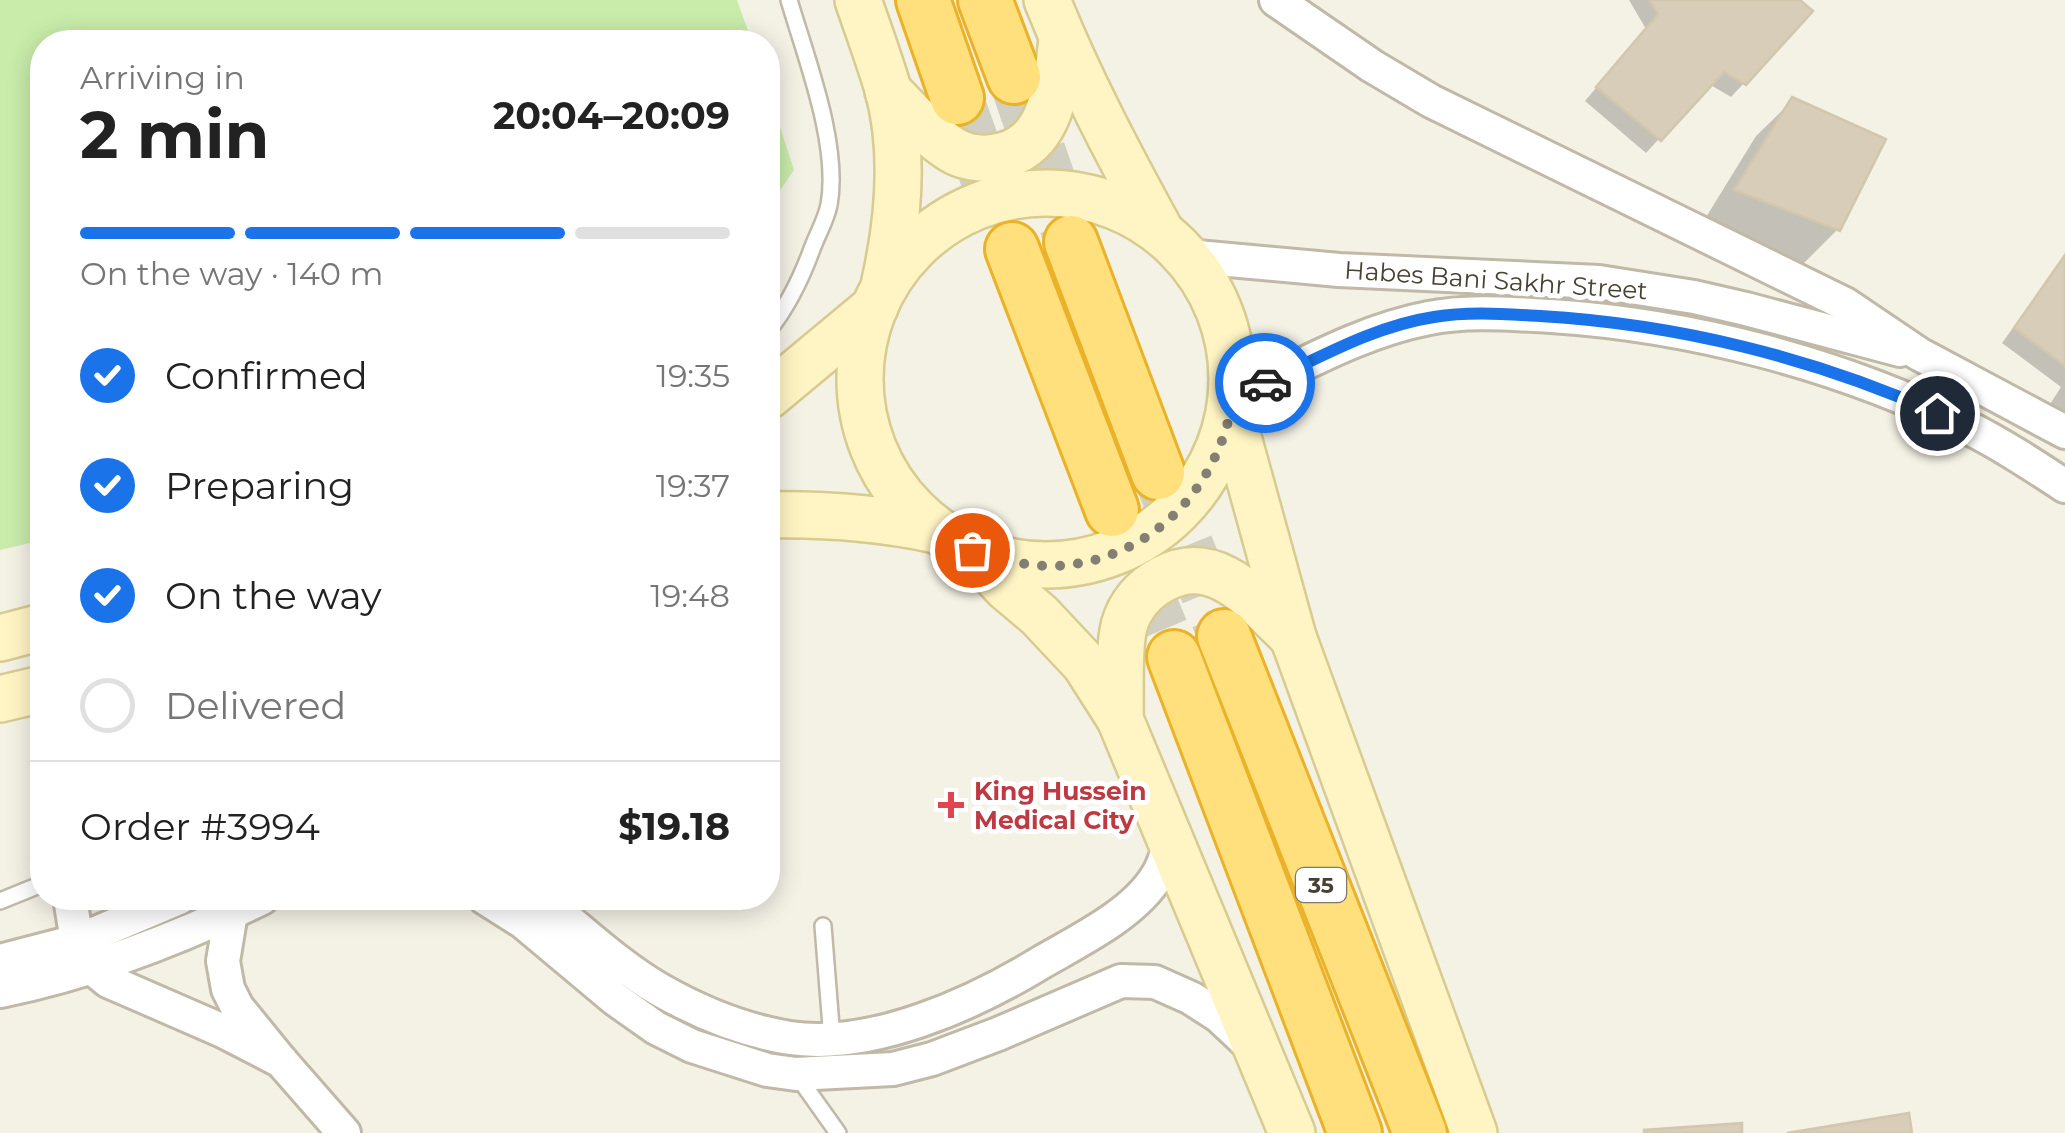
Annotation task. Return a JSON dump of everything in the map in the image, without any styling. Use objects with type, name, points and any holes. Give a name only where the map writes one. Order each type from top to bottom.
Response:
[{"type":"highway","points":[[923,0],[957,98]]},
{"type":"highway","points":[[985,0],[1014,77]]},
{"type":"highway","points":[[1070,242],[1158,473]]},
{"type":"highway","points":[[1012,249],[1112,510]]},
{"type":"highway","name":"35","points":[[1224,636],[1420,1133]]},
{"type":"highway","name":"35","points":[[1174,656],[1355,1133]]},
{"type":"main road","points":[[858,0],[888,91],[898,150],[894,238],[864,337],[860,368],[860,399],[877,459],[912,510],[954,540],[1040,615],[1085,664],[1120,719],[1292,1133]]},
{"type":"main road","points":[[888,91],[952,151],[985,159],[1001,157],[1017,150],[1042,129],[1055,90],[1055,20]]},
{"type":"main road","points":[[780,515],[887,520],[1012,563],[1054,566],[1096,560],[1135,544],[1170,520],[1198,489],[1219,452],[1232,405],[1234,373],[1224,322],[1202,276],[1174,244],[1104,126],[1055,20]]},
{"type":"main road","points":[[780,385],[879,296],[905,257],[930,233],[960,214],[993,201],[1028,194],[1064,194],[1098,200],[1131,214],[1174,244]]},
{"type":"main road","points":[[1232,405],[1293,637],[1474,1133]]},
{"type":"main road","points":[[1120,719],[1124,626],[1141,594],[1172,574],[1199,569],[1224,577],[1293,637]]},
{"type":"main road","points":[[0,638],[30,630]]},
{"type":"main road","points":[[0,699],[30,691]]},
{"type":"street","name":"Habes Bani Sakhr Street","points":[[1276,0],[1372,66],[1432,101],[1845,304],[1919,354],[2065,432]]},
{"type":"street","name":"Habes Bani Sakhr Street","points":[[1174,244],[1354,271],[1600,282],[1746,308],[1919,354]]},
{"type":"street","name":"Habes Bani Sakhr Street","points":[[1232,405],[1355,341],[1392,326],[1432,317],[1507,314],[1626,323],[1814,366],[1904,399],[1969,428],[2065,486]]},
{"type":"street","points":[[556,910],[658,989],[694,1008],[744,1027],[792,1038],[832,1039],[915,1021],[1017,978],[1131,905],[1158,876],[1171,840]]},
{"type":"street","points":[[73,910],[84,954],[108,981],[281,1061]]},
{"type":"street","points":[[0,991],[84,954],[159,910]]},
{"type":"street","points":[[0,960],[84,954],[237,910]]},
{"type":"street","points":[[504,910],[523,922],[614,1000],[656,1028],[692,1046],[767,1070],[854,1073],[932,1059],[1122,981],[1155,982],[1191,998],[1219,1016],[1259,1053]]},
{"type":"street","points":[[231,913],[223,961],[228,989],[281,1061],[344,1133]]},
{"type":"lane","points":[[780,315],[800,281],[829,206],[830,163],[825,126],[789,0]]},
{"type":"lane","points":[[0,900],[30,889]]},
{"type":"lane","points":[[823,926],[832,1039]]},
{"type":"lane","points":[[796,1074],[838,1133]]},
{"type":"green space","points":[[0,0],[737,0],[748,30],[30,30],[30,543],[0,550]]},
{"type":"green space","points":[[780,127],[794,170],[780,190]]},
{"type":"building","points":[[1649,0],[1800,0],[1813,11],[1746,85],[1724,72],[1661,141],[1596,87],[1658,14]]},
{"type":"building","points":[[1792,97],[1886,139],[1840,231],[1734,190]]},
{"type":"building","points":[[2065,255],[2065,366],[2014,328]]},
{"type":"building","points":[[1909,1113],[1912,1133],[1787,1133]]},
{"type":"building","points":[[1742,1123],[1742,1133],[1644,1133],[1644,1130]]},
{"type":"tunnel","points":[[1014,77],[1071,242]]},
{"type":"tunnel","points":[[957,98],[1012,249]]},
{"type":"tunnel","points":[[1158,473],[1224,636]]},
{"type":"tunnel","points":[[1112,510],[1174,657]]},
{"type":"way so far","points":[[972,550],[1012,563],[1054,566],[1096,560],[1135,544],[1170,520],[1198,489],[1219,452],[1233,398],[1265,383]]},
{"type":"place","name":"King Hussein Medical City","points":[[951,805]]},
{"type":"route","points":[[1265,383],[1392,326],[1468,313],[1507,314],[1626,323],[1685,334],[1814,366],[1937,413]]}]
